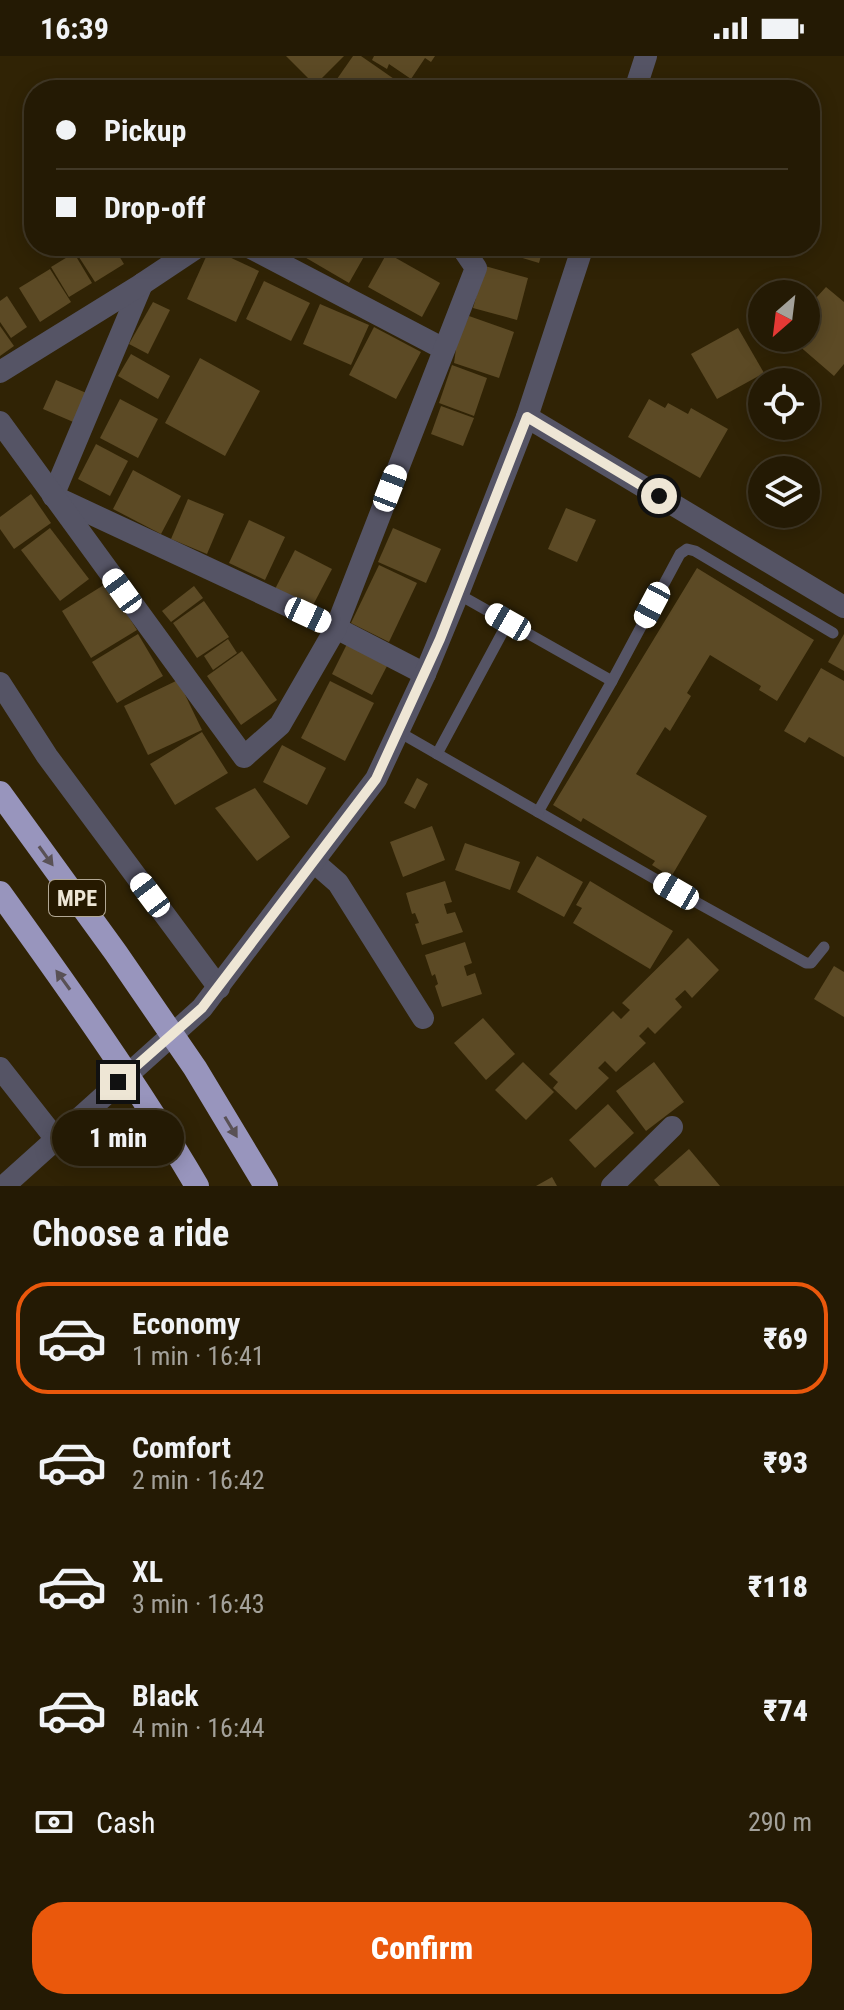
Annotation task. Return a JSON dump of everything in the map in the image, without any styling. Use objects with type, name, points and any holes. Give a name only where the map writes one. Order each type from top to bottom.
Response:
[{"type":"highway","name":"MPE","points":[[0,793],[108,940],[195,1068],[266,1186]]},
{"type":"highway","name":"MPE","points":[[0,893],[144,1099],[197,1186]]},
{"type":"street","points":[[638,80],[646,56]]},
{"type":"street","points":[[0,372],[184,256]]},
{"type":"street","points":[[266,256],[444,349]]},
{"type":"street","points":[[0,422],[244,757],[280,725],[336,628],[476,268],[468,256]]},
{"type":"street","points":[[4,1186],[202,1008],[376,779],[425,674],[527,417],[580,256]]},
{"type":"street","points":[[53,496],[142,284]]},
{"type":"street","points":[[527,417],[844,607]]},
{"type":"street","points":[[53,496],[336,628],[425,674]]},
{"type":"street","points":[[0,683],[47,756],[219,988]]},
{"type":"street","points":[[314,862],[338,883],[423,1018]]},
{"type":"street","points":[[0,1068],[55,1138]]},
{"type":"street","points":[[612,1186],[672,1127]]},
{"type":"lane","points":[[538,812],[680,554],[687,549],[833,633]]},
{"type":"lane","points":[[458,594],[612,681]]},
{"type":"lane","points":[[437,754],[508,622]]},
{"type":"lane","points":[[399,732],[806,963],[811,963],[824,947]]},
{"type":"building","points":[[286,56],[344,56],[320,80],[310,80]]},
{"type":"building","points":[[353,56],[361,56],[396,80],[338,80]]},
{"type":"building","points":[[374,56],[435,56],[431,62],[425,58],[411,79],[389,64],[387,69],[372,60]]},
{"type":"building","points":[[69,256],[76,256],[92,283],[69,297],[51,267]]},
{"type":"building","points":[[78,256],[119,256],[124,264],[95,282]]},
{"type":"building","points":[[206,256],[227,256],[259,271],[236,322],[187,299]]},
{"type":"building","points":[[303,256],[364,256],[349,283]]},
{"type":"building","points":[[385,256],[392,256],[440,283],[422,317],[368,287]]},
{"type":"building","points":[[516,256],[541,256],[539,263]]},
{"type":"building","points":[[485,266],[528,278],[517,320],[473,308]]},
{"type":"building","points":[[50,269],[71,302],[40,322],[19,288]]},
{"type":"building","points":[[264,281],[310,303],[291,341],[246,319]]},
{"type":"building","points":[[826,287],[844,302],[844,364],[834,376],[806,352],[820,352],[820,294]]},
{"type":"building","points":[[7,296],[27,327],[11,338],[0,322],[0,301]]},
{"type":"building","points":[[153,302],[170,310],[148,354],[129,344]]},
{"type":"building","points":[[320,304],[369,325],[351,365],[303,344]]},
{"type":"building","points":[[469,316],[514,332],[499,378],[454,363],[457,342]]},
{"type":"building","points":[[0,326],[14,346],[0,356]]},
{"type":"building","points":[[374,327],[421,352],[396,399],[349,375]]},
{"type":"building","points":[[738,328],[748,345],[748,352],[752,352],[761,368],[748,368],[748,382],[717,399],[691,354]]},
{"type":"building","points":[[131,354],[170,376],[158,399],[118,376]]},
{"type":"building","points":[[200,358],[260,391],[225,456],[165,423]]},
{"type":"building","points":[[452,365],[487,378],[474,416],[439,403]]},
{"type":"building","points":[[56,380],[91,395],[78,424],[43,409]]},
{"type":"building","points":[[120,399],[158,419],[138,458],[100,438]]},
{"type":"building","points":[[649,399],[665,408],[668,403],[688,414],[691,408],[728,429],[700,478],[628,437]]},
{"type":"building","points":[[441,406],[474,418],[463,446],[431,434]]},
{"type":"building","points":[[96,444],[128,461],[110,496],[78,479]]},
{"type":"building","points":[[133,470],[181,496],[161,534],[113,509]]},
{"type":"building","points":[[31,494],[51,523],[14,549],[0,529],[0,517]]},
{"type":"building","points":[[188,499],[224,514],[207,554],[171,539]]},
{"type":"building","points":[[566,508],[596,520],[577,562],[548,549]]},
{"type":"building","points":[[249,520],[285,537],[265,580],[229,563]]},
{"type":"building","points":[[50,528],[89,579],[60,601],[21,550]]},
{"type":"building","points":[[393,528],[441,549],[426,583],[378,562]]},
{"type":"building","points":[[295,550],[332,569],[311,609],[274,591]]},
{"type":"building","points":[[379,565],[417,583],[389,642],[351,623]]},
{"type":"building","points":[[697,568],[814,640],[777,701],[759,690],[761,686],[710,655],[687,693],[691,696],[670,731],[665,727],[636,774],[707,816],[671,877],[652,865],[655,861],[583,818],[581,822],[553,805]]},
{"type":"building","points":[[107,583],[137,630],[91,658],[62,611]]},
{"type":"building","points":[[194,586],[203,598],[171,622],[162,611]]},
{"type":"building","points":[[204,601],[229,637],[197,658],[173,623]]},
{"type":"building","points":[[138,634],[163,676],[117,703],[92,662]]},
{"type":"building","points":[[844,634],[844,671],[828,662]]},
{"type":"building","points":[[228,639],[237,653],[213,670],[204,656]]},
{"type":"building","points":[[347,644],[387,666],[372,695],[332,674]]},
{"type":"building","points":[[242,651],[277,700],[241,725],[207,676]]},
{"type":"building","points":[[821,668],[844,681],[844,757],[809,737],[805,743],[784,731]]},
{"type":"building","points":[[178,680],[202,730],[148,755],[124,706]]},
{"type":"building","points":[[330,681],[374,703],[345,761],[301,738]]},
{"type":"building","points":[[202,732],[228,773],[175,805],[150,764]]},
{"type":"building","points":[[282,745],[326,768],[307,805],[263,782]]},
{"type":"building","points":[[417,778],[428,784],[415,809],[404,803]]},
{"type":"building","points":[[255,788],[290,837],[257,861],[215,808]]},
{"type":"building","points":[[432,826],[445,860],[403,877],[390,842]]},
{"type":"building","points":[[465,843],[520,862],[510,890],[455,870]]},
{"type":"building","points":[[537,856],[583,882],[564,917],[517,892]]},
{"type":"building","points":[[445,881],[452,902],[444,904],[447,914],[455,912],[463,932],[422,945],[415,924],[419,923],[415,913],[412,914],[406,893]]},
{"type":"building","points":[[590,881],[673,931],[650,969],[573,923],[582,908],[576,905]]},
{"type":"building","points":[[688,938],[719,970],[692,998],[685,990],[675,999],[682,1007],[655,1034],[648,1027],[639,1036],[646,1043],[616,1072],[605,1061],[598,1068],[609,1078],[576,1110],[553,1088],[558,1082],[549,1074],[613,1011],[621,1019],[630,1010],[622,1003]]},
{"type":"building","points":[[465,942],[472,963],[464,966],[467,976],[475,973],[482,994],[442,1007],[435,986],[438,984],[435,974],[432,976],[425,955]]},
{"type":"building","points":[[834,966],[844,972],[844,1017],[814,999]]},
{"type":"building","points":[[483,1018],[515,1054],[486,1080],[454,1043]]},
{"type":"building","points":[[523,1062],[554,1092],[526,1120],[495,1090]]},
{"type":"building","points":[[654,1062],[684,1102],[646,1131],[616,1091]]},
{"type":"building","points":[[608,1104],[634,1133],[595,1168],[569,1140]]},
{"type":"building","points":[[689,1149],[720,1186],[659,1186],[654,1180]]},
{"type":"building","points":[[552,1177],[557,1186],[536,1186]]},
{"type":"route","points":[[118,1082],[202,1008],[376,779],[440,639],[527,417],[659,496]]}]
